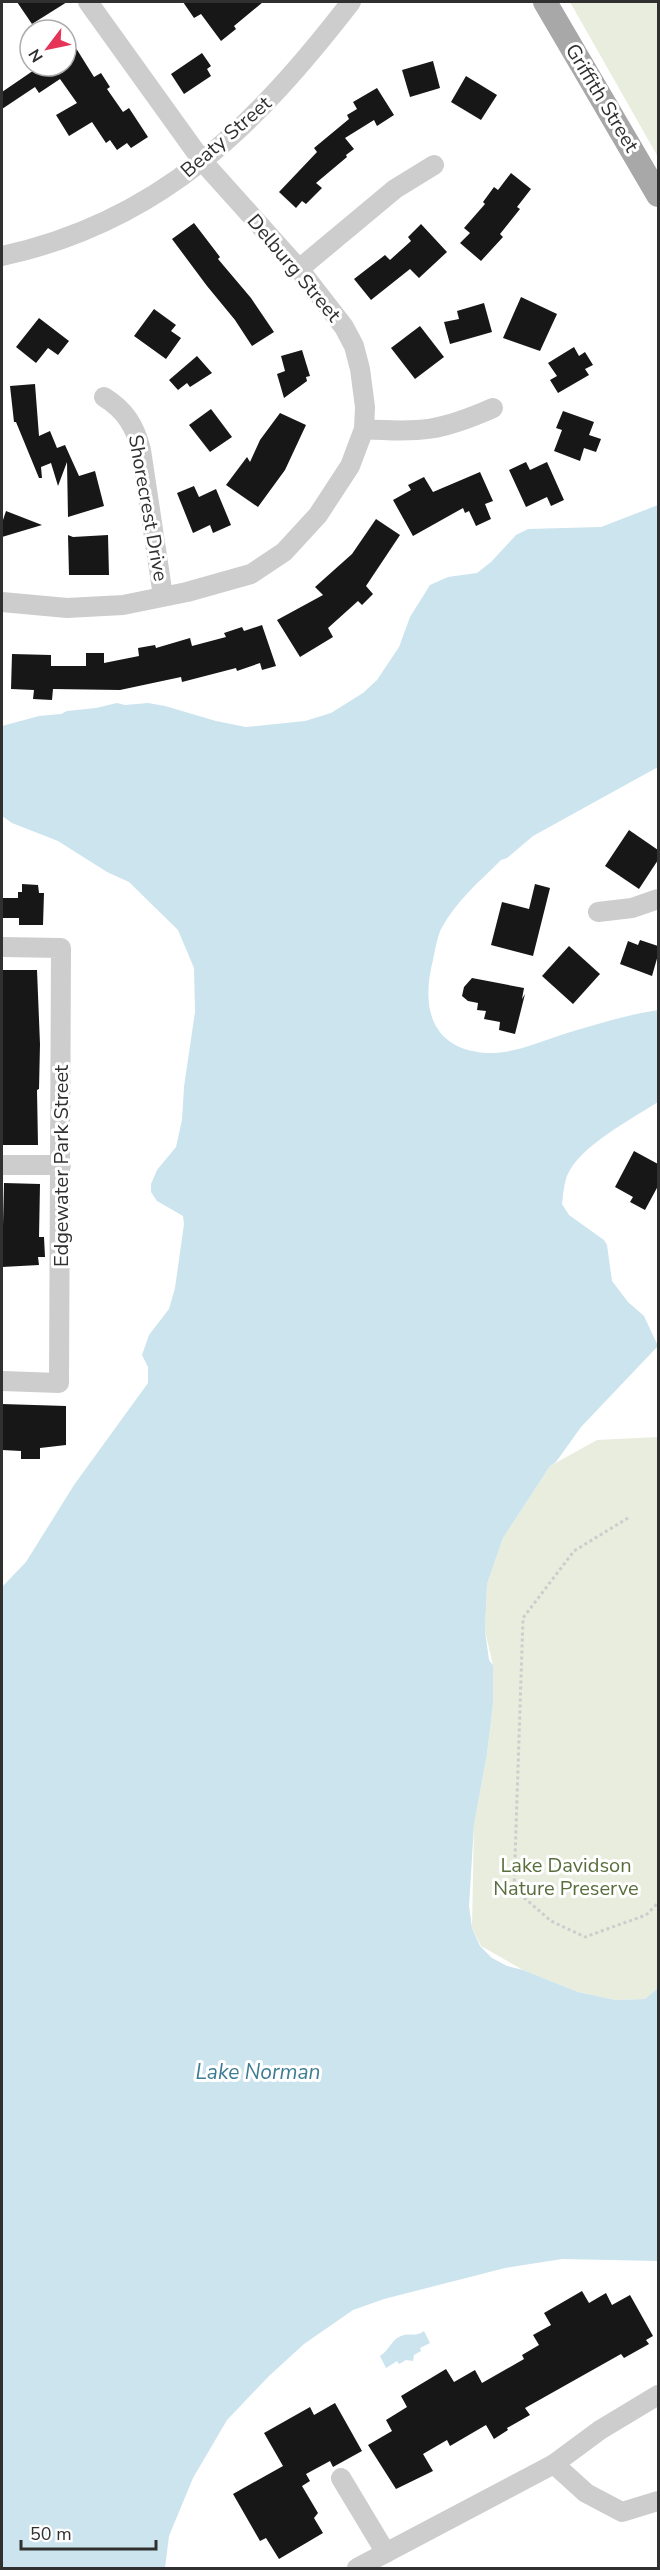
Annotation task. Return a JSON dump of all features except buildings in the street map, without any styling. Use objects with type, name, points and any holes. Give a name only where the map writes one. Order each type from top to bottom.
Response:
[{"type":"main road","name":"Griffith Street","points":[[545,2],[658,195]]},
{"type":"street","name":"Delburg Street","points":[[2,602],[67,608],[123,605],[251,574],[284,552],[318,516],[334,494],[359,447],[364,429],[365,407],[360,369],[354,346],[331,308],[203,162],[88,2]]},
{"type":"street","name":"Beaty Street","points":[[2,256],[49,243],[94,225],[162,190],[203,162],[277,93],[351,2]]},
{"type":"street","points":[[299,269],[395,189],[434,165]]},
{"type":"street","name":"Shorecrest Drive","points":[[104,397],[117,405],[137,431],[163,596]]},
{"type":"street","points":[[364,429],[408,432],[429,430],[448,426],[493,408]]},
{"type":"street","points":[[598,912],[632,908],[658,899]]},
{"type":"street","name":"Edgewater Park Street","points":[[2,947],[61,948],[62,1165],[59,1383],[2,1381]]},
{"type":"street","points":[[2,1165],[62,1165]]},
{"type":"street","points":[[357,2568],[554,2464],[600,2430],[658,2395]]},
{"type":"street","points":[[554,2464],[586,2493],[622,2512],[658,2501]]},
{"type":"street","points":[[341,2478],[386,2553]]},
{"type":"path","points":[[628,1518],[574,1551],[523,1618],[514,1889],[551,1921],[585,1937],[646,1915],[658,1903]]},
{"type":"green space","points":[[570,2],[658,2],[658,157]]},
{"type":"green space","name":"Lake Davidson Nature Preserve","points":[[658,1437],[658,1988],[645,1999],[614,2000],[578,1992],[523,1970],[481,1946],[472,1928],[474,1825],[487,1754],[493,1704],[493,1665],[485,1631],[487,1584],[503,1538],[550,1466],[597,1440]]},
{"type":"water","name":"Lake Norman","points":[[658,505],[658,767],[533,836],[507,858],[501,860],[476,884],[454,909],[441,929],[436,944],[428,993],[434,1022],[441,1034],[452,1043],[467,1050],[486,1053],[515,1050],[610,1021],[658,1010],[658,1102],[607,1134],[583,1154],[567,1176],[562,1204],[569,1215],[604,1240],[607,1245],[612,1281],[628,1302],[644,1316],[658,1346],[581,1427],[556,1462],[550,1466],[503,1538],[487,1584],[485,1631],[489,1660],[493,1665],[493,1704],[487,1754],[474,1825],[469,1906],[472,1928],[480,1946],[492,1958],[507,1966],[578,1992],[615,2000],[645,1999],[658,1988],[658,2261],[562,2259],[505,2268],[384,2299],[353,2310],[304,2344],[269,2376],[227,2420],[193,2478],[169,2536],[165,2568],[2,2568],[2,1587],[26,1562],[74,1485],[148,1383],[148,1367],[142,1355],[149,1335],[169,1309],[175,1288],[184,1224],[183,1216],[157,1201],[151,1192],[151,1184],[157,1170],[176,1147],[182,1120],[184,1087],[195,1012],[194,968],[178,930],[129,882],[107,872],[58,841],[12,823],[2,816],[2,726],[39,716],[117,703],[125,705],[148,703],[165,706],[246,727],[305,721],[331,713],[363,693],[377,680],[399,647],[410,617],[430,585],[448,577],[477,573],[491,562],[516,535],[528,529],[601,527]]},
{"type":"water","points":[[424,2331],[430,2343],[420,2348],[421,2351],[414,2355],[413,2361],[406,2360],[399,2364],[397,2361],[386,2368],[380,2356],[395,2340],[404,2335]]}]
